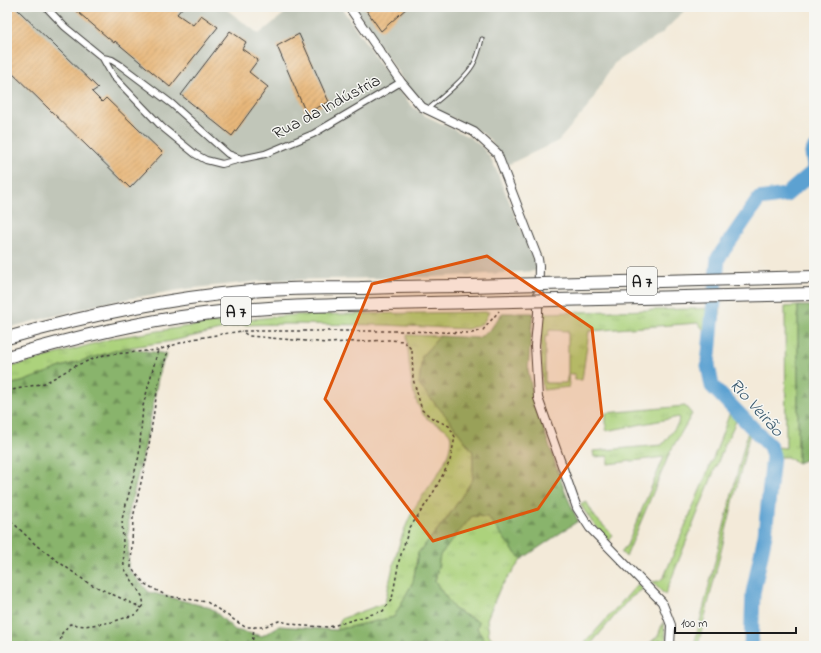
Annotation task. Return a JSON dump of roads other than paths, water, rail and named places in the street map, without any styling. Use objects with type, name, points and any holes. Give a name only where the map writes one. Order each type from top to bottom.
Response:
[{"type":"highway","name":"A 7","points":[[7,338],[108,312],[143,305],[220,294],[291,289],[814,277]]},
{"type":"highway","name":"A 7","points":[[7,358],[97,333],[195,315],[283,307],[814,294]]},
{"type":"street","name":"Rua da Indústria","points":[[46,7],[65,27],[103,58],[112,60],[120,65],[172,104],[228,154],[241,159]]},
{"type":"street","points":[[348,7],[401,82],[422,108],[474,132],[496,153],[538,258],[538,313],[535,345],[538,398],[577,508],[590,528],[662,602],[671,625],[670,646]]},
{"type":"street","name":"Rua da Indústria","points":[[103,58],[108,70],[118,82],[162,127],[195,154],[206,160],[222,164],[264,154],[313,134],[401,82]]},
{"type":"lane","points":[[427,110],[450,90],[472,67],[479,51],[482,39]]},
{"type":"waterway","name":"Rio Veirão","points":[[814,149],[812,153],[814,165]]},
{"type":"waterway","name":"Rio Veirão","points":[[751,646],[753,593],[765,535],[773,456],[770,446],[712,386],[708,365],[718,258],[759,199],[786,195],[814,171]]}]
